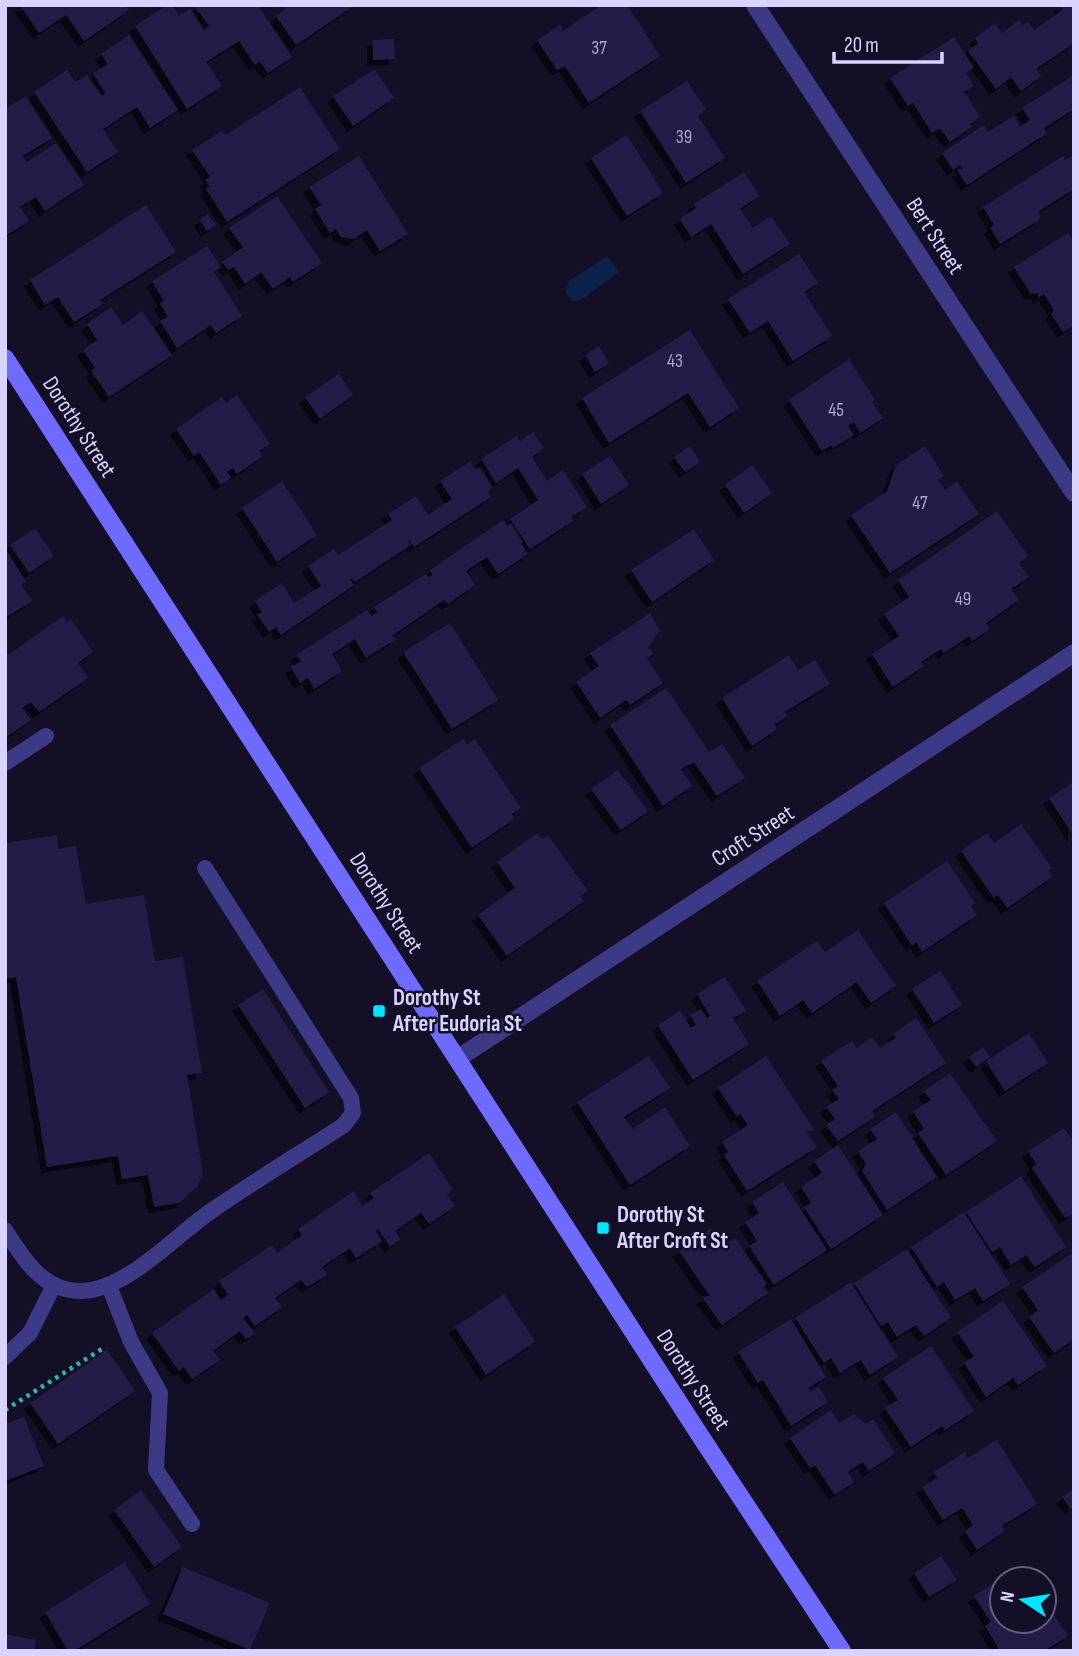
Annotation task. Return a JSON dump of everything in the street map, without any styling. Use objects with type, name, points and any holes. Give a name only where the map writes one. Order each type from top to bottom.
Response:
[{"type":"main road","name":"Dorothy Street","points":[[5,358],[693,1426],[842,1651]]},
{"type":"street","name":"Bert Street","points":[[755,5],[1074,493]]},
{"type":"street","name":"Croft Street","points":[[457,1059],[1074,653]]},
{"type":"lane","points":[[5,763],[46,737]]},
{"type":"lane","points":[[5,1230],[26,1263],[41,1278],[54,1285],[78,1292],[109,1286],[136,1271],[212,1210],[344,1125],[353,1114],[351,1098],[205,868]]},
{"type":"lane","points":[[5,1357],[30,1333],[54,1285]]},
{"type":"lane","points":[[109,1286],[126,1333],[160,1393],[156,1470],[192,1524]]},
{"type":"path","points":[[5,1410],[126,1333]]},
{"type":"water","points":[[607,256],[619,272],[581,300],[572,301],[566,292],[569,281]]},
{"type":"building","points":[[20,5],[126,5],[129,10],[84,41],[66,15],[39,33]]},
{"type":"building","points":[[167,5],[172,5],[179,16],[190,8],[204,30],[209,26],[195,7],[198,5],[258,5],[292,57],[268,73],[260,61],[255,65],[239,41],[206,62],[222,86],[187,109],[135,26]]},
{"type":"building","points":[[290,5],[355,5],[296,45],[276,16]]},
{"type":"building","points":[[601,5],[627,5],[660,56],[589,103],[565,66],[557,70],[537,40],[560,25],[563,31]]},
{"type":"building","points":[[1060,5],[1074,5],[1074,43],[1036,69],[1041,76],[1021,91],[1011,77],[996,89],[968,51],[978,43],[975,38],[995,23],[1002,33],[1019,20],[1023,25],[1028,22],[1034,30],[1063,10]]},
{"type":"building","points":[[129,35],[178,110],[150,128],[137,107],[103,129],[118,152],[87,172],[34,92],[67,70],[75,82],[87,75],[102,96],[105,93],[93,73],[108,64],[101,54]]},
{"type":"building","points":[[954,37],[974,68],[966,73],[974,86],[964,91],[980,117],[970,124],[972,127],[950,142],[940,128],[932,133],[913,103],[908,106],[890,78]]},
{"type":"building","points":[[394,39],[395,59],[373,60],[373,40]]},
{"type":"building","points":[[375,69],[394,98],[353,126],[333,96]]},
{"type":"building","points":[[1074,75],[1074,109],[1044,128],[1047,133],[967,185],[957,170],[963,169],[960,165],[953,170],[942,153],[984,125],[988,132],[1014,116],[1020,127],[1030,120],[1022,108]]},
{"type":"building","points":[[687,81],[706,110],[698,116],[725,158],[686,183],[640,111]]},
{"type":"building","points":[[300,87],[340,149],[227,222],[206,189],[210,187],[205,180],[210,177],[192,150],[222,131],[226,135]]},
{"type":"building","points":[[26,96],[52,138],[23,156],[27,162],[56,143],[84,185],[45,211],[36,197],[20,207],[29,221],[7,235],[5,109]]},
{"type":"building","points":[[627,135],[663,193],[627,216],[591,158]]},
{"type":"building","points":[[1074,155],[1074,189],[1039,211],[1040,219],[1000,244],[990,228],[994,225],[983,207],[1063,156],[1065,160]]},
{"type":"building","points":[[359,156],[408,234],[380,251],[367,230],[354,239],[341,237],[336,229],[330,233],[315,209],[321,205],[309,187]]},
{"type":"building","points":[[744,172],[759,196],[740,209],[753,228],[771,216],[790,244],[743,274],[711,224],[691,237],[680,219],[696,208],[694,204]]},
{"type":"building","points":[[277,196],[322,263],[293,282],[290,277],[273,289],[261,272],[245,284],[234,267],[228,270],[222,262],[243,247],[229,228]]},
{"type":"building","points":[[146,205],[176,252],[100,300],[103,304],[74,322],[58,297],[45,305],[30,280]]},
{"type":"building","points":[[208,214],[216,225],[207,231],[200,220]]},
{"type":"building","points":[[1068,233],[1074,242],[1074,325],[1063,332],[1051,314],[1054,310],[1044,294],[1039,298],[1037,293],[1031,294],[1014,267]]},
{"type":"building","points":[[207,246],[221,267],[214,272],[242,316],[216,333],[211,325],[177,348],[160,321],[168,317],[160,303],[164,301],[152,281]]},
{"type":"building","points":[[799,254],[818,283],[804,292],[832,336],[793,361],[768,321],[750,333],[728,299]]},
{"type":"building","points":[[111,307],[123,325],[142,311],[172,355],[109,397],[91,371],[95,368],[83,350],[97,340],[87,324]]},
{"type":"building","points":[[690,330],[739,408],[710,427],[688,393],[609,443],[582,398]]},
{"type":"building","points":[[599,346],[609,363],[595,372],[585,355]]},
{"type":"building","points":[[849,359],[883,418],[860,433],[854,422],[848,426],[854,435],[833,448],[831,445],[822,451],[789,400]]},
{"type":"building","points":[[339,374],[353,395],[320,419],[305,397]]},
{"type":"building","points":[[237,395],[270,444],[259,451],[263,456],[237,474],[233,468],[227,472],[231,478],[221,485],[199,452],[194,456],[176,429],[222,397],[226,403]]},
{"type":"building","points":[[533,432],[544,448],[532,457],[547,481],[563,470],[587,507],[571,517],[573,521],[530,549],[510,519],[538,500],[518,468],[496,483],[481,459],[517,436],[520,441]]},
{"type":"building","points":[[690,446],[700,462],[685,472],[674,457]]},
{"type":"building","points":[[925,446],[944,476],[938,480],[945,490],[957,481],[979,514],[890,573],[851,515],[887,491],[896,465]]},
{"type":"building","points":[[610,456],[629,485],[601,504],[582,474]]},
{"type":"building","points":[[470,461],[475,470],[480,467],[493,488],[488,491],[491,497],[414,547],[409,540],[411,545],[355,582],[350,579],[354,585],[281,635],[276,627],[269,632],[257,614],[262,613],[255,601],[282,583],[294,603],[321,586],[308,566],[334,549],[338,555],[392,520],[388,514],[416,496],[428,515],[452,499],[440,481]]},
{"type":"building","points":[[752,465],[772,493],[744,513],[725,485]]},
{"type":"building","points":[[282,481],[317,535],[277,562],[242,508]]},
{"type":"building","points":[[997,511],[1028,556],[1019,563],[1029,577],[1011,589],[1019,600],[986,623],[990,629],[972,641],[969,636],[944,653],[941,649],[921,662],[924,666],[893,687],[872,654],[899,636],[884,614],[909,597],[898,580]]},
{"type":"building","points":[[503,520],[507,526],[511,523],[528,554],[498,574],[487,557],[466,571],[475,585],[448,604],[444,600],[392,636],[396,639],[366,658],[355,639],[332,654],[342,671],[314,689],[308,678],[300,683],[291,667],[301,661],[296,655],[367,610],[371,616],[377,612],[374,607],[426,574],[429,577],[432,575],[430,570]]},
{"type":"building","points":[[35,528],[54,556],[29,573],[10,545]]},
{"type":"building","points":[[694,529],[714,560],[652,602],[631,570]]},
{"type":"building","points":[[5,548],[26,582],[21,585],[32,601],[5,618]]},
{"type":"building","points":[[650,613],[661,631],[649,647],[653,654],[647,658],[663,683],[630,705],[626,700],[600,718],[576,682],[599,666],[590,653]]},
{"type":"building","points":[[63,616],[67,622],[71,619],[93,652],[78,663],[88,678],[39,712],[31,702],[22,708],[31,720],[5,738],[5,657]]},
{"type":"building","points":[[450,623],[498,700],[452,729],[403,652]]},
{"type":"building","points":[[789,655],[798,670],[815,660],[830,684],[785,712],[788,716],[775,724],[776,730],[752,746],[722,698]]},
{"type":"building","points":[[666,688],[709,752],[722,744],[745,778],[717,796],[694,762],[681,769],[692,786],[663,806],[610,725]]},
{"type":"building","points":[[463,739],[467,744],[475,739],[521,808],[512,814],[514,819],[472,848],[419,768]]},
{"type":"building","points":[[618,770],[648,811],[621,830],[591,789]]},
{"type":"building","points":[[1074,782],[1074,837],[1049,798]]},
{"type":"building","points":[[1021,824],[1052,868],[1048,870],[1052,877],[1007,908],[998,895],[994,898],[961,851],[987,833],[994,843]]},
{"type":"building","points":[[537,833],[542,839],[548,835],[588,891],[580,896],[584,901],[507,956],[478,915],[515,888],[497,862]]},
{"type":"building","points":[[57,835],[58,849],[76,846],[86,904],[144,895],[155,961],[183,957],[202,1073],[187,1075],[203,1174],[198,1186],[180,1203],[154,1207],[148,1175],[122,1179],[118,1156],[47,1167],[16,977],[5,979],[5,843]]},
{"type":"building","points":[[947,861],[975,903],[971,906],[977,915],[922,952],[916,942],[912,946],[884,903]]},
{"type":"building","points":[[858,930],[896,986],[871,1003],[857,982],[812,1013],[803,1000],[780,1016],[757,981],[817,941],[825,952]]},
{"type":"building","points":[[940,971],[962,1005],[934,1023],[912,989]]},
{"type":"building","points":[[725,977],[746,1011],[733,1018],[749,1044],[693,1080],[658,1025],[680,1011],[691,1028],[696,1025],[690,1015],[701,1009],[707,1018],[710,1016],[697,994]]},
{"type":"building","points":[[263,989],[329,1092],[305,1108],[238,1005]]},
{"type":"building","points":[[916,1018],[946,1063],[872,1111],[876,1116],[838,1141],[826,1125],[835,1119],[826,1107],[839,1099],[832,1090],[838,1086],[821,1061],[852,1041],[857,1048],[872,1037],[880,1048],[896,1038],[893,1034]]},
{"type":"building","points":[[1029,1033],[1048,1063],[1005,1091],[986,1061]]},
{"type":"building","points":[[983,1047],[990,1057],[976,1067],[969,1057]]},
{"type":"building","points":[[649,1056],[670,1088],[624,1117],[632,1129],[665,1107],[690,1146],[630,1185],[577,1102]]},
{"type":"building","points":[[766,1056],[814,1130],[807,1132],[817,1147],[747,1191],[724,1155],[728,1152],[722,1142],[748,1125],[740,1114],[737,1117],[718,1088]]},
{"type":"building","points":[[950,1073],[997,1141],[946,1175],[918,1133],[924,1129],[913,1111],[931,1100],[924,1091]]},
{"type":"building","points":[[896,1112],[937,1177],[887,1210],[862,1171],[866,1164],[858,1151],[877,1139],[870,1129]]},
{"type":"building","points":[[1064,1128],[1074,1143],[1074,1213],[1065,1218],[1032,1168],[1036,1164],[1028,1151]]},
{"type":"building","points":[[838,1145],[883,1215],[831,1249],[804,1207],[811,1203],[801,1187],[822,1173],[814,1161]]},
{"type":"building","points":[[429,1153],[453,1190],[447,1194],[455,1206],[429,1224],[421,1213],[395,1231],[400,1239],[390,1247],[378,1229],[376,1231],[382,1241],[356,1258],[350,1248],[322,1267],[327,1275],[307,1287],[301,1280],[275,1298],[282,1307],[255,1326],[247,1315],[243,1318],[255,1333],[246,1339],[240,1331],[213,1351],[220,1360],[192,1379],[184,1367],[179,1371],[152,1333],[214,1289],[220,1300],[228,1295],[219,1281],[272,1245],[277,1253],[302,1235],[298,1229],[354,1191],[362,1206],[374,1198],[370,1193]]},
{"type":"building","points":[[1021,1176],[1066,1247],[1035,1267],[1026,1255],[1011,1265],[1000,1247],[992,1252],[966,1212]]},
{"type":"building","points":[[783,1182],[827,1250],[774,1285],[749,1246],[757,1241],[745,1222],[759,1213],[752,1202]]},
{"type":"building","points":[[964,1212],[1010,1284],[983,1301],[975,1288],[955,1300],[944,1282],[937,1287],[911,1247]]},
{"type":"building","points":[[711,1228],[723,1246],[735,1238],[767,1284],[763,1287],[768,1293],[722,1325],[702,1297],[710,1296],[679,1251]]},
{"type":"building","points":[[907,1249],[951,1318],[924,1336],[916,1325],[897,1337],[888,1322],[881,1326],[854,1283]]},
{"type":"building","points":[[1071,1254],[1074,1258],[1074,1339],[1054,1353],[1029,1317],[1038,1310],[1022,1287]]},
{"type":"building","points":[[851,1282],[898,1357],[870,1375],[861,1360],[840,1373],[831,1358],[824,1363],[795,1318]]},
{"type":"building","points":[[504,1294],[535,1342],[486,1375],[455,1327]]},
{"type":"building","points":[[1003,1301],[1047,1366],[1018,1385],[1013,1378],[986,1397],[964,1363],[974,1356],[957,1332]]},
{"type":"building","points":[[791,1319],[826,1377],[808,1388],[811,1392],[819,1387],[828,1402],[791,1426],[763,1380],[758,1383],[738,1352]]},
{"type":"building","points":[[931,1346],[974,1411],[945,1430],[942,1426],[911,1447],[885,1408],[898,1400],[883,1378]]},
{"type":"building","points":[[107,1350],[135,1391],[58,1444],[30,1403]]},
{"type":"building","points":[[831,1410],[839,1423],[854,1414],[866,1424],[873,1419],[895,1453],[869,1471],[863,1462],[848,1472],[854,1482],[835,1495],[815,1465],[810,1468],[790,1438]]},
{"type":"building","points":[[24,1417],[44,1466],[5,1481],[5,1424]]},
{"type":"building","points":[[997,1440],[1037,1504],[1002,1526],[1005,1531],[977,1550],[965,1531],[973,1525],[962,1508],[943,1520],[922,1487],[937,1478],[934,1472],[965,1452],[968,1458]]},
{"type":"building","points":[[1074,1488],[1074,1507],[1071,1509],[1062,1497]]},
{"type":"building","points":[[141,1490],[182,1547],[154,1567],[114,1510]]},
{"type":"building","points":[[941,1556],[957,1580],[929,1597],[914,1573]]},
{"type":"building","points":[[125,1562],[150,1604],[74,1651],[68,1651],[45,1612]]},
{"type":"building","points":[[183,1567],[270,1603],[250,1650],[163,1614]]},
{"type":"building","points":[[988,1587],[988,1617],[974,1596]]},
{"type":"building","points":[[1058,1621],[1068,1636],[1044,1651],[1000,1651],[990,1635],[1058,1635]]},
{"type":"building","points":[[5,1634],[36,1640],[34,1651],[5,1651]]},
{"type":"place","name":"Dorothy St After Eudoria St","points":[[379,1011]]},
{"type":"place","name":"Dorothy St After Croft St","points":[[603,1228]]}]
